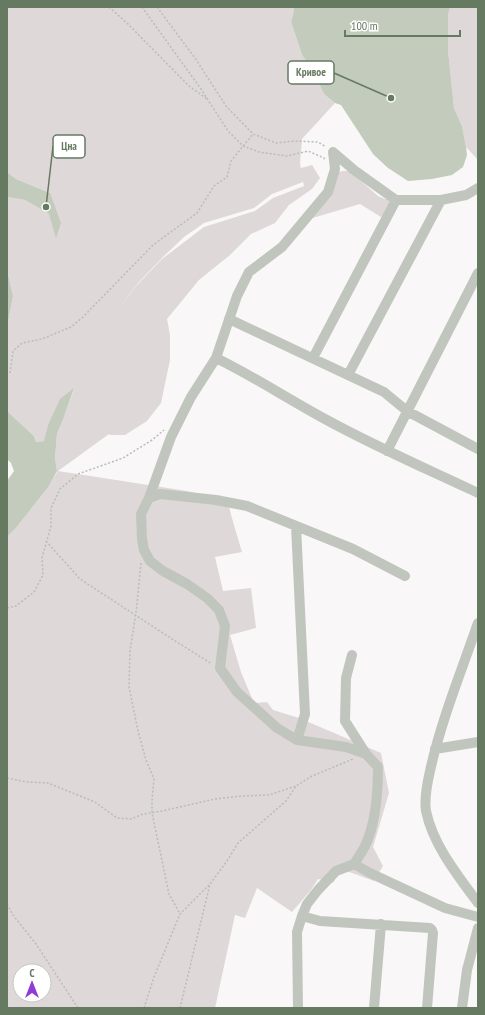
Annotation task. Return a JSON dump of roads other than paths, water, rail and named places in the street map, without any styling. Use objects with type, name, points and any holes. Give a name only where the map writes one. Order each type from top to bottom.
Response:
[{"type":"street","points":[[366,754],[346,747],[297,740],[277,728],[237,692],[220,668],[225,626],[219,610],[208,598],[187,584],[162,571],[150,561],[144,550],[141,514],[149,498],[171,437],[191,397],[216,358],[236,296],[249,272],[282,247],[328,192],[335,169],[333,152],[354,170],[396,200],[441,200],[466,195],[478,188]]},
{"type":"street","points":[[312,358],[396,200]]},
{"type":"street","points":[[348,375],[441,200]]},
{"type":"street","points":[[387,451],[478,273]]},
{"type":"street","points":[[229,320],[384,392],[407,411],[478,449]]},
{"type":"street","points":[[216,358],[247,373],[325,419],[387,451],[478,493]]},
{"type":"street","points":[[149,498],[160,494],[216,500],[247,506],[353,549],[405,576]]},
{"type":"street","points":[[296,526],[305,714],[297,740]]},
{"type":"street","points":[[478,623],[435,749],[426,791],[426,810],[437,842],[446,858],[478,904]]},
{"type":"street","points":[[298,1008],[297,932],[302,916],[307,904],[318,890],[336,871],[354,864],[366,845],[371,829],[378,794],[378,767],[366,754],[346,722],[346,678],[352,655]]},
{"type":"street","points":[[435,749],[478,742]]},
{"type":"street","points":[[354,864],[445,908],[478,917]]},
{"type":"street","points":[[302,916],[320,921],[427,926],[432,930],[427,1008]]},
{"type":"street","points":[[374,1008],[381,924]]},
{"type":"street","points":[[462,1008],[467,970],[478,928]]},
{"type":"place","name":"Кривое","points":[[391,98]]},
{"type":"place","name":"Цна","points":[[46,207]]}]
